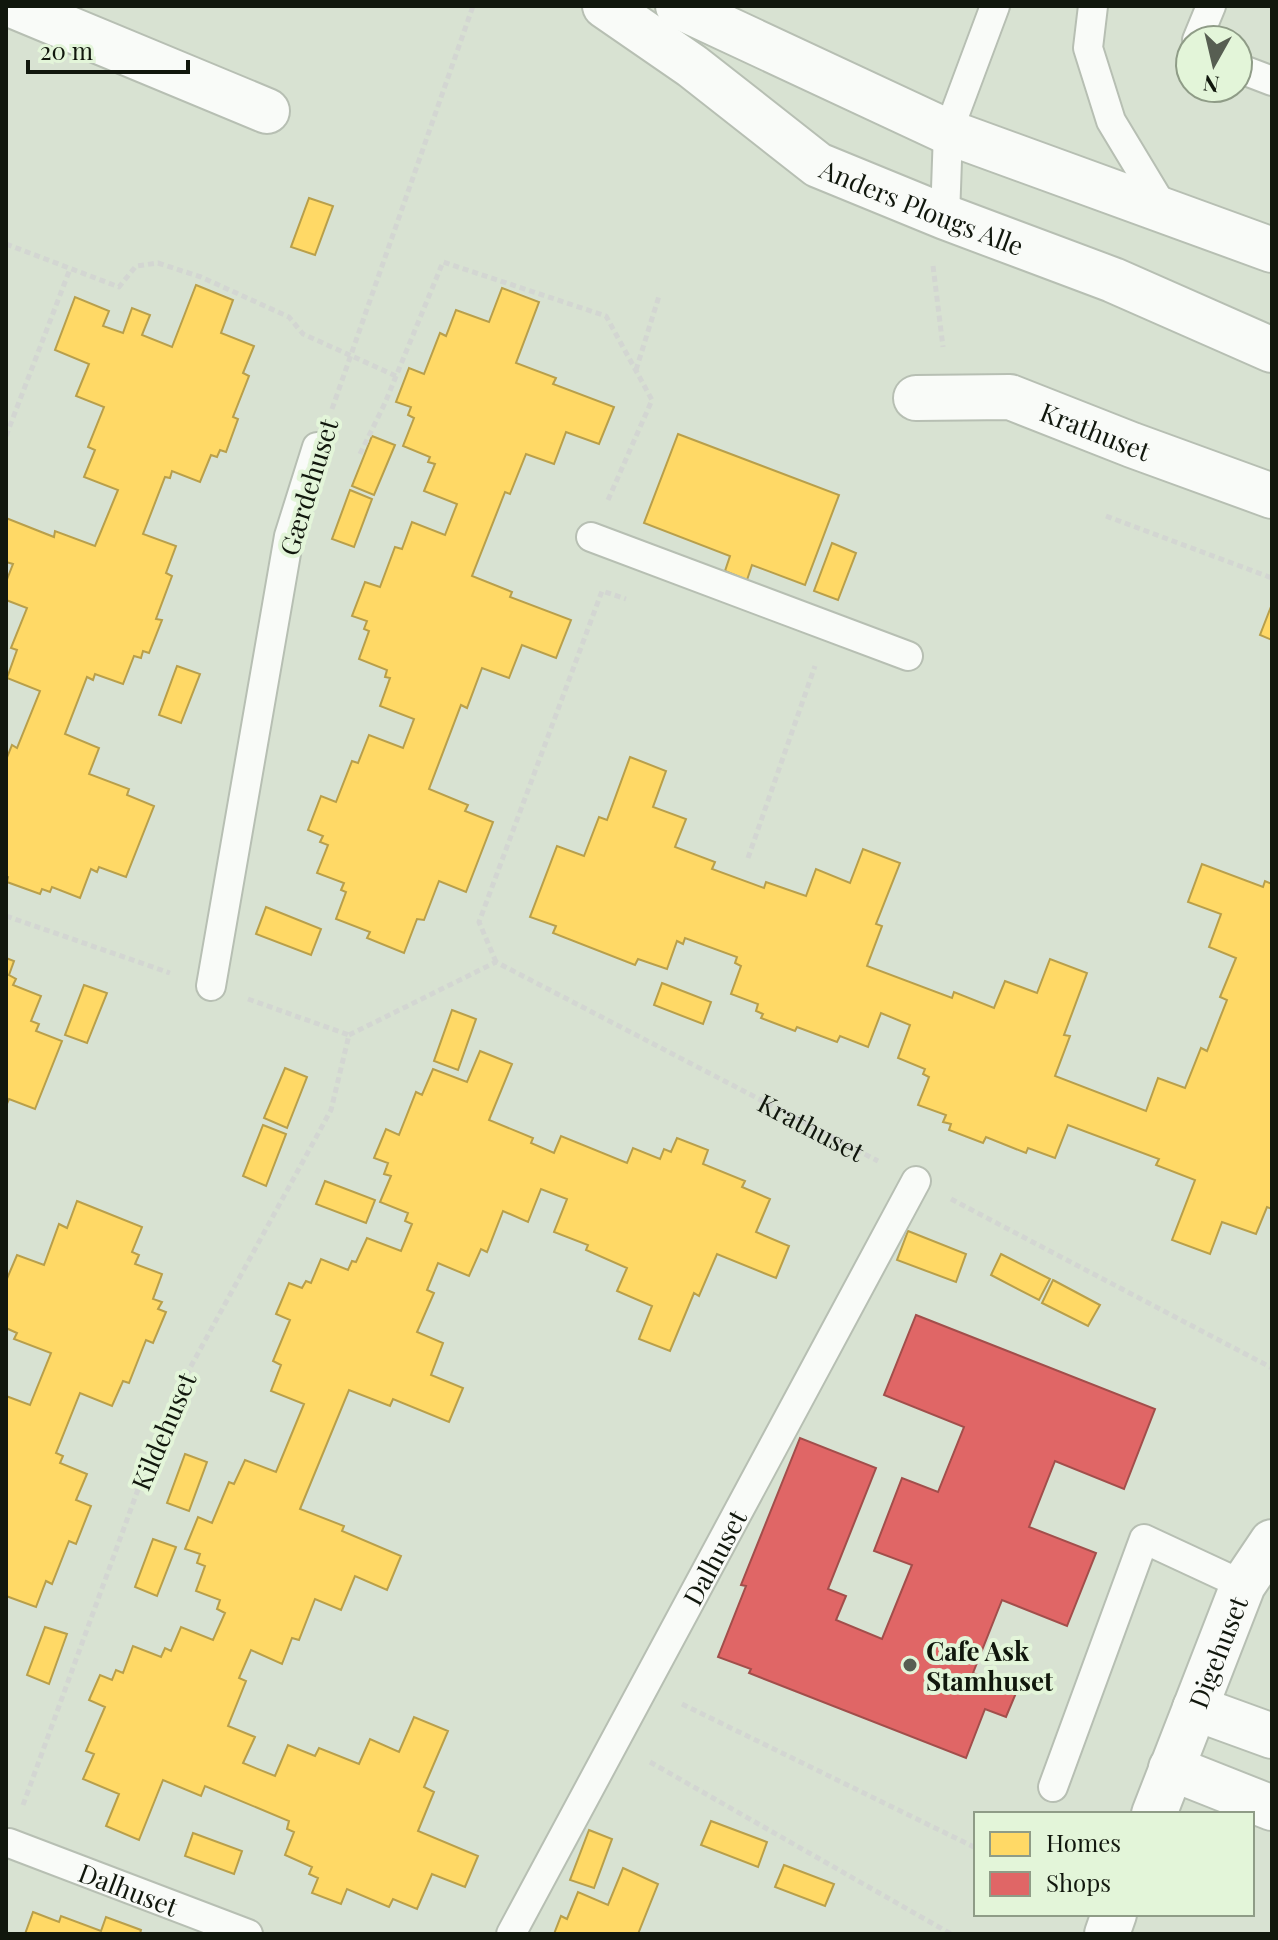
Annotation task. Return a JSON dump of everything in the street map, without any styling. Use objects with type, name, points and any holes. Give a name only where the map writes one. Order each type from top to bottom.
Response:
[{"type":"street","points":[[14,6],[267,111]]},
{"type":"street","name":"Anders Plougs Alle","points":[[605,6],[692,66],[818,165],[1113,280],[1272,350]]},
{"type":"street","points":[[678,6],[948,132],[1272,250]]},
{"type":"street","name":"Krathuset","points":[[932,397],[1010,397],[1272,496]]},
{"type":"street","name":"Digehuset","points":[[1155,1812],[1243,1585],[1272,1542]]},
{"type":"street","points":[[1195,1708],[1272,1736]]},
{"type":"street","points":[[1171,1768],[1272,1808]]},
{"type":"lane","points":[[936,213],[948,132],[995,6]]},
{"type":"lane","points":[[1093,6],[1088,48],[1111,121],[1164,209]]},
{"type":"lane","name":"Gærdehuset","points":[[211,986],[289,536],[317,447]]},
{"type":"lane","points":[[591,537],[908,656]]},
{"type":"lane","name":"Dalhuset","points":[[511,1934],[916,1181]]},
{"type":"lane","points":[[1053,1787],[1144,1539],[1243,1585]]},
{"type":"lane","name":"Dalhuset","points":[[9,1843],[248,1934]]},
{"type":"path","name":"Gærdehuset","points":[[317,447],[473,6]]},
{"type":"path","points":[[932,397],[936,213]]},
{"type":"path","points":[[6,244],[119,287],[136,266],[158,263],[201,277],[289,317],[303,334],[396,376]]},
{"type":"path","points":[[359,455],[443,262],[606,316],[652,400],[591,537],[581,570],[602,591],[631,600]]},
{"type":"path","points":[[6,436],[70,269]]},
{"type":"path","points":[[636,370],[659,296]]},
{"type":"path","points":[[1106,516],[1272,578]]},
{"type":"path","points":[[496,962],[479,922],[602,591]]},
{"type":"path","points":[[802,658],[829,668]]},
{"type":"path","points":[[748,858],[816,663]]},
{"type":"path","name":"Kildehuset","points":[[9,1843],[167,1410],[331,1110],[349,1035],[496,962]]},
{"type":"path","name":"Krathuset","points":[[496,962],[1272,1368]]},
{"type":"path","points":[[645,1686],[974,1847]]},
{"type":"path","points":[[615,1742],[951,1934]]},
{"type":"building: Homes","points":[[309,198],[333,206],[315,255],[291,247]]},
{"type":"building: Homes","points":[[196,285],[233,300],[221,333],[254,346],[243,373],[249,376],[233,417],[238,419],[226,452],[220,450],[217,457],[211,455],[200,482],[172,471],[170,478],[165,477],[143,534],[176,546],[166,573],[172,576],[156,619],[162,620],[149,653],[143,651],[141,658],[134,656],[123,684],[95,674],[93,680],[87,677],[65,734],[99,748],[89,774],[129,789],[127,795],[154,806],[126,877],[99,867],[97,872],[91,869],[80,898],[52,887],[50,892],[42,889],[40,894],[7,882],[6,876],[6,760],[12,745],[17,748],[40,691],[7,678],[17,650],[11,648],[27,608],[6,600],[6,582],[13,564],[6,562],[6,518],[54,537],[55,531],[95,546],[118,490],[84,477],[95,450],[88,447],[104,407],[76,396],[89,364],[55,350],[75,297],[109,311],[103,326],[123,333],[132,308],[150,315],[142,335],[172,347]]},
{"type":"building: Homes","points":[[502,288],[539,302],[516,363],[556,378],[553,384],[614,407],[599,444],[566,432],[554,464],[526,454],[510,494],[505,492],[472,576],[512,592],[510,597],[571,620],[556,658],[522,645],[509,678],[482,668],[467,708],[461,705],[429,789],[468,805],[465,811],[493,822],[466,892],[439,881],[424,920],[417,919],[404,953],[367,938],[370,932],[336,919],[346,892],[341,890],[344,883],[317,873],[328,845],[320,842],[323,836],[308,830],[321,796],[336,802],[352,761],[358,763],[369,735],[403,748],[414,719],[380,706],[390,678],[385,677],[387,670],[359,659],[369,631],[364,629],[367,621],[352,616],[365,582],[380,587],[395,547],[402,549],[412,522],[445,535],[457,504],[424,491],[435,464],[428,462],[430,457],[403,446],[414,418],[408,415],[411,407],[396,402],[409,368],[424,374],[440,333],[446,336],[456,310],[489,322]]},
{"type":"building: Homes","points":[[678,434],[839,495],[805,585],[752,565],[747,580],[725,571],[730,556],[644,523]]},
{"type":"building: Homes","points":[[372,436],[395,445],[374,495],[352,486]]},
{"type":"building: Homes","points":[[350,490],[372,499],[354,547],[332,539]]},
{"type":"building: Homes","points":[[832,543],[856,553],[838,600],[814,591]]},
{"type":"building: Homes","points":[[1272,604],[1272,640],[1260,635]]},
{"type":"building: Homes","points":[[177,666],[200,674],[181,723],[159,715]]},
{"type":"building: Homes","points":[[630,757],[666,771],[653,807],[686,819],[675,847],[715,862],[712,869],[764,888],[766,882],[806,896],[816,869],[850,883],[863,849],[900,863],[876,924],[882,926],[867,966],[952,998],[954,992],[994,1008],[1005,981],[1037,993],[1050,959],[1087,973],[1064,1035],[1070,1036],[1055,1076],[1146,1111],[1158,1078],[1185,1088],[1201,1048],[1207,1051],[1227,1000],[1220,997],[1236,958],[1209,947],[1221,914],[1188,902],[1202,864],[1263,887],[1265,881],[1272,884],[1272,1209],[1267,1207],[1256,1234],[1222,1222],[1210,1254],[1172,1240],[1195,1180],[1156,1165],[1159,1159],[1068,1125],[1055,1158],[1028,1148],[1026,1153],[986,1137],[983,1143],[949,1130],[951,1124],[943,1122],[946,1115],[918,1105],[929,1077],[923,1074],[925,1069],[898,1058],[910,1025],[881,1013],[868,1047],[840,1036],[837,1042],[797,1027],[795,1031],[761,1018],[763,1014],[756,1011],[758,1004],[731,994],[741,966],[735,963],[737,957],[685,938],[683,944],[677,941],[667,969],[638,959],[635,965],[553,933],[556,926],[530,917],[557,846],[584,856],[599,817],[607,820]]},
{"type":"building: Homes","points":[[266,907],[321,929],[311,955],[256,934]]},
{"type":"building: Homes","points":[[6,958],[14,961],[9,975],[16,979],[13,985],[41,996],[31,1021],[39,1024],[36,1031],[62,1041],[35,1109],[9,1099],[6,1106]]},
{"type":"building: Homes","points":[[662,983],[711,1002],[703,1024],[654,1005]]},
{"type":"building: Homes","points":[[84,985],[107,993],[87,1043],[65,1035]]},
{"type":"building: Homes","points":[[452,1010],[476,1019],[458,1070],[434,1061]]},
{"type":"building: Homes","points":[[480,1051],[512,1064],[489,1120],[533,1138],[531,1143],[554,1153],[561,1136],[627,1163],[633,1148],[660,1159],[664,1149],[671,1152],[677,1138],[708,1150],[703,1164],[745,1181],[742,1187],[770,1199],[756,1232],[789,1246],[776,1278],[717,1254],[699,1296],[694,1293],[670,1351],[639,1339],[652,1306],[617,1291],[627,1268],[586,1250],[588,1245],[554,1232],[567,1199],[541,1189],[528,1222],[503,1211],[487,1252],[481,1249],[469,1276],[438,1263],[427,1290],[434,1293],[417,1332],[443,1343],[431,1375],[463,1388],[449,1422],[393,1399],[390,1406],[349,1390],[300,1509],[344,1526],[342,1531],[401,1556],[387,1590],[355,1576],[341,1610],[315,1599],[299,1640],[292,1638],[282,1664],[251,1650],[239,1678],[246,1681],[228,1726],[255,1737],[243,1763],[275,1776],[288,1745],[315,1756],[319,1748],[359,1764],[370,1739],[399,1752],[414,1717],[448,1731],[424,1787],[434,1792],[418,1831],[478,1856],[465,1887],[432,1874],[417,1909],[393,1899],[389,1907],[347,1889],[341,1904],[312,1893],[318,1878],[309,1874],[312,1867],[285,1855],[294,1832],[287,1829],[289,1821],[205,1786],[201,1796],[163,1780],[139,1840],[106,1826],[119,1794],[83,1779],[94,1754],[86,1751],[105,1707],[89,1700],[100,1675],[112,1680],[116,1670],[123,1673],[133,1646],[161,1657],[165,1648],[171,1651],[181,1627],[213,1640],[225,1613],[217,1609],[220,1600],[196,1591],[205,1566],[197,1563],[200,1554],[185,1549],[198,1517],[212,1523],[229,1482],[234,1484],[245,1460],[276,1472],[304,1404],[271,1391],[281,1365],[273,1361],[290,1320],[276,1314],[289,1283],[302,1288],[306,1281],[311,1283],[321,1259],[348,1270],[352,1261],[356,1262],[367,1238],[401,1251],[412,1224],[405,1221],[408,1213],[380,1202],[391,1176],[384,1174],[388,1163],[374,1158],[386,1129],[399,1135],[416,1092],[422,1095],[433,1069],[467,1082]]},
{"type":"building: Homes","points":[[285,1068],[307,1077],[287,1128],[264,1118]]},
{"type":"building: Homes","points":[[263,1125],[286,1134],[266,1186],[243,1176]]},
{"type":"building: Homes","points":[[325,1181],[375,1200],[366,1223],[316,1204]]},
{"type":"building: Homes","points":[[77,1201],[142,1227],[132,1252],[139,1255],[135,1264],[162,1274],[153,1299],[162,1302],[158,1309],[166,1312],[153,1343],[146,1340],[129,1383],[123,1381],[112,1406],[80,1393],[56,1453],[63,1456],[60,1463],[87,1474],[76,1500],[91,1506],[76,1544],[69,1541],[52,1584],[46,1581],[36,1607],[6,1596],[6,1396],[30,1405],[51,1353],[14,1339],[17,1333],[6,1328],[6,1281],[17,1255],[44,1265],[59,1224],[67,1228]]},
{"type":"building: Homes","points":[[908,1231],[966,1254],[956,1282],[897,1260]]},
{"type":"building: Homes","points":[[1001,1254],[1050,1279],[1039,1300],[991,1275]]},
{"type":"building: Homes","points":[[1053,1280],[1100,1305],[1088,1326],[1042,1303]]},
{"type":"building: Homes","points":[[185,1454],[207,1462],[189,1511],[167,1503]]},
{"type":"building: Homes","points":[[153,1539],[176,1547],[157,1596],[135,1587]]},
{"type":"building: Homes","points":[[45,1627],[67,1634],[49,1684],[27,1675]]},
{"type":"building: Homes","points":[[711,1821],[767,1842],[758,1867],[701,1845]]},
{"type":"building: Homes","points":[[589,1830],[612,1839],[594,1888],[570,1880]]},
{"type":"building: Homes","points":[[193,1833],[242,1851],[234,1874],[185,1856]]},
{"type":"building: Homes","points":[[784,1865],[834,1884],[825,1906],[775,1887]]},
{"type":"building: Homes","points":[[623,1868],[658,1884],[638,1934],[554,1934],[561,1916],[567,1919],[578,1892],[608,1905]]},
{"type":"building: Homes","points":[[33,1912],[59,1922],[61,1916],[101,1931],[106,1917],[141,1930],[140,1934],[25,1934]]},
{"type":"building: Shops","points":[[916,1315],[1155,1409],[1124,1489],[1055,1461],[1029,1527],[1096,1553],[1067,1626],[1002,1600],[973,1673],[1016,1693],[1006,1717],[985,1709],[966,1758],[749,1673],[751,1669],[718,1657],[746,1586],[741,1585],[800,1438],[876,1468],[828,1589],[846,1596],[836,1620],[882,1639],[912,1565],[874,1551],[902,1478],[938,1492],[964,1427],[884,1395]]},
{"type":"place","name":"Cafe Ask Stamhuset","points":[[910,1665]]}]
